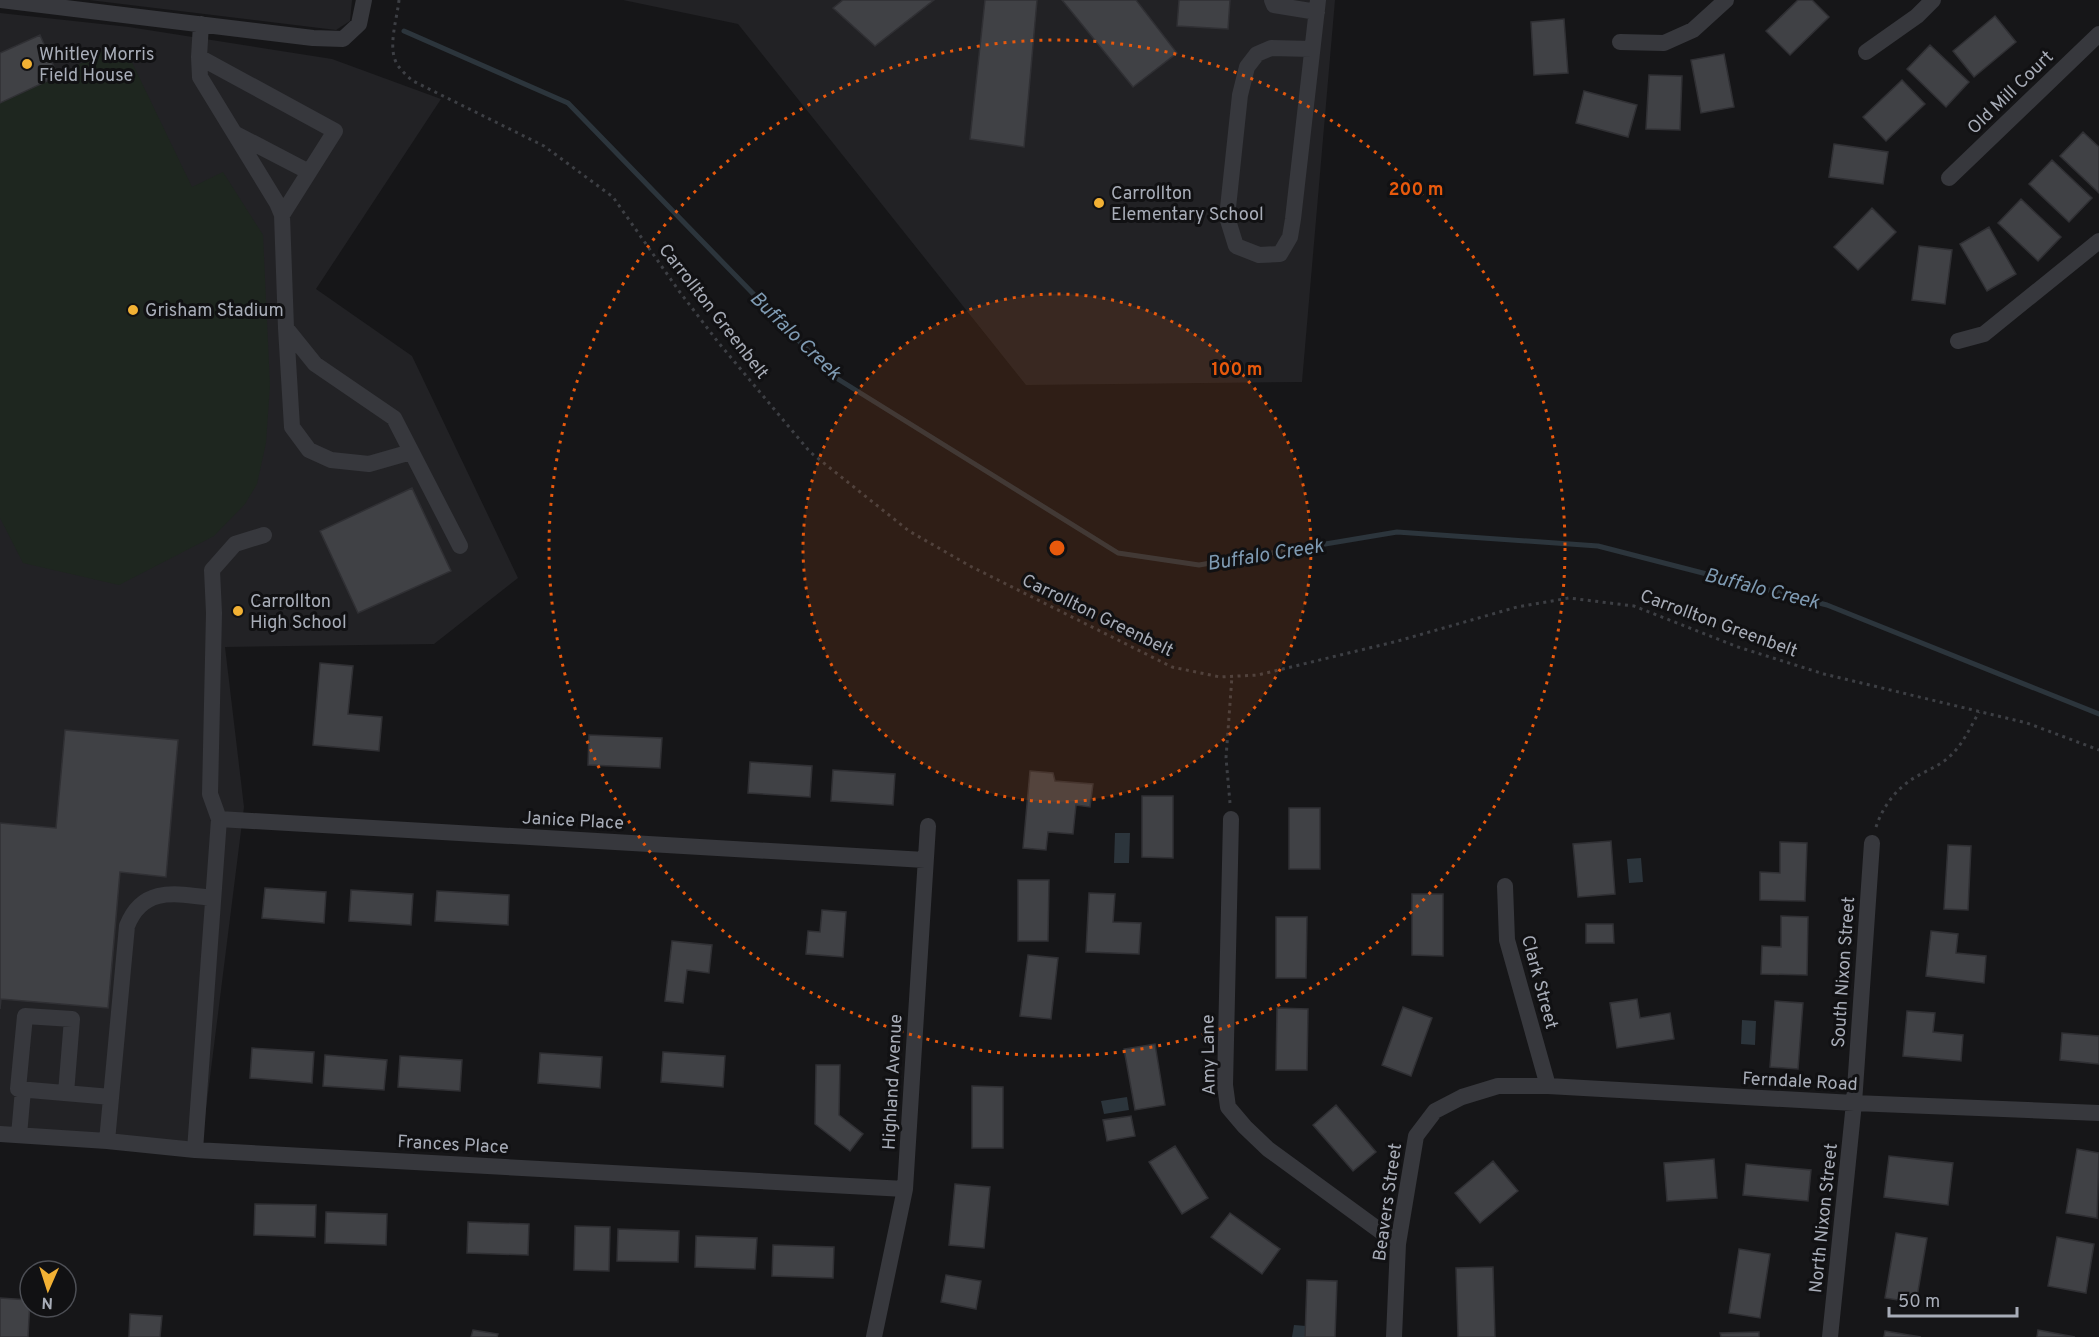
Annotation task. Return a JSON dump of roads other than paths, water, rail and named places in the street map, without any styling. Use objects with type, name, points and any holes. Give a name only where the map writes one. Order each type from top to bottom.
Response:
[{"type":"street","points":[[0,0],[313,38],[343,39],[359,24],[364,0]]},
{"type":"street","points":[[1272,0],[1274,5],[1317,6],[1293,219],[1290,237],[1280,254],[1259,255],[1236,246],[1227,217],[1240,95],[1247,67],[1257,54],[1271,48],[1312,49]]},
{"type":"street","points":[[1620,42],[1664,43],[1693,30],[1726,0]]},
{"type":"street","points":[[1866,52],[1917,16],[1933,0]]},
{"type":"street","points":[[201,24],[200,77],[277,203],[282,215],[292,427],[309,450],[331,460],[369,464],[411,452]]},
{"type":"street","name":"Old Mill Court","points":[[1949,178],[2099,34]]},
{"type":"street","points":[[199,57],[335,131],[282,215]]},
{"type":"street","points":[[234,133],[309,172]]},
{"type":"street","points":[[1958,341],[1984,334],[2099,241]]},
{"type":"street","points":[[286,328],[315,364],[394,418],[460,546]]},
{"type":"street","points":[[195,1150],[219,819],[210,794],[214,613],[212,570],[235,544],[264,535]]},
{"type":"street","name":"Janice Place","points":[[219,819],[925,860]]},
{"type":"street","name":"Amy Lane","points":[[1232,819],[1225,1085],[1228,1107],[1268,1149],[1398,1244]]},
{"type":"street","name":"Highland Avenue","points":[[874,1337],[905,1189],[928,826]]},
{"type":"street","name":"South Nixon Street","points":[[1854,1103],[1872,843]]},
{"type":"street","name":"Clark Street","points":[[1505,886],[1507,940],[1548,1086]]},
{"type":"street","points":[[106,1141],[128,926],[132,913],[152,898],[170,893],[213,898]]},
{"type":"street","points":[[66,1093],[72,1019],[25,1016],[18,1089],[111,1097]]},
{"type":"street","name":"Beavers Street","points":[[1394,1337],[1398,1244],[1416,1136],[1435,1111],[1462,1097],[1498,1086]]},
{"type":"street","name":"Ferndale Road","points":[[1498,1086],[1548,1086],[1854,1103],[2099,1113]]},
{"type":"street","points":[[20,1135],[24,1090]]},
{"type":"street","name":"North Nixon Street","points":[[1830,1337],[1854,1103]]},
{"type":"street","name":"Frances Place","points":[[0,1134],[195,1150],[905,1189]]},
{"type":"waterway","name":"Buffalo Creek","points":[[404,31],[568,103],[833,376],[1118,553],[1199,565],[1397,532],[1598,546],[1827,605],[2099,714]]},
{"type":"place","name":"Whitley Morris Field House","points":[[27,64]]},
{"type":"place","name":"Carrollton Elementary School","points":[[1099,203]]},
{"type":"place","name":"Grisham Stadium","points":[[133,310]]},
{"type":"place","name":"Carrollton High School","points":[[238,611]]}]
